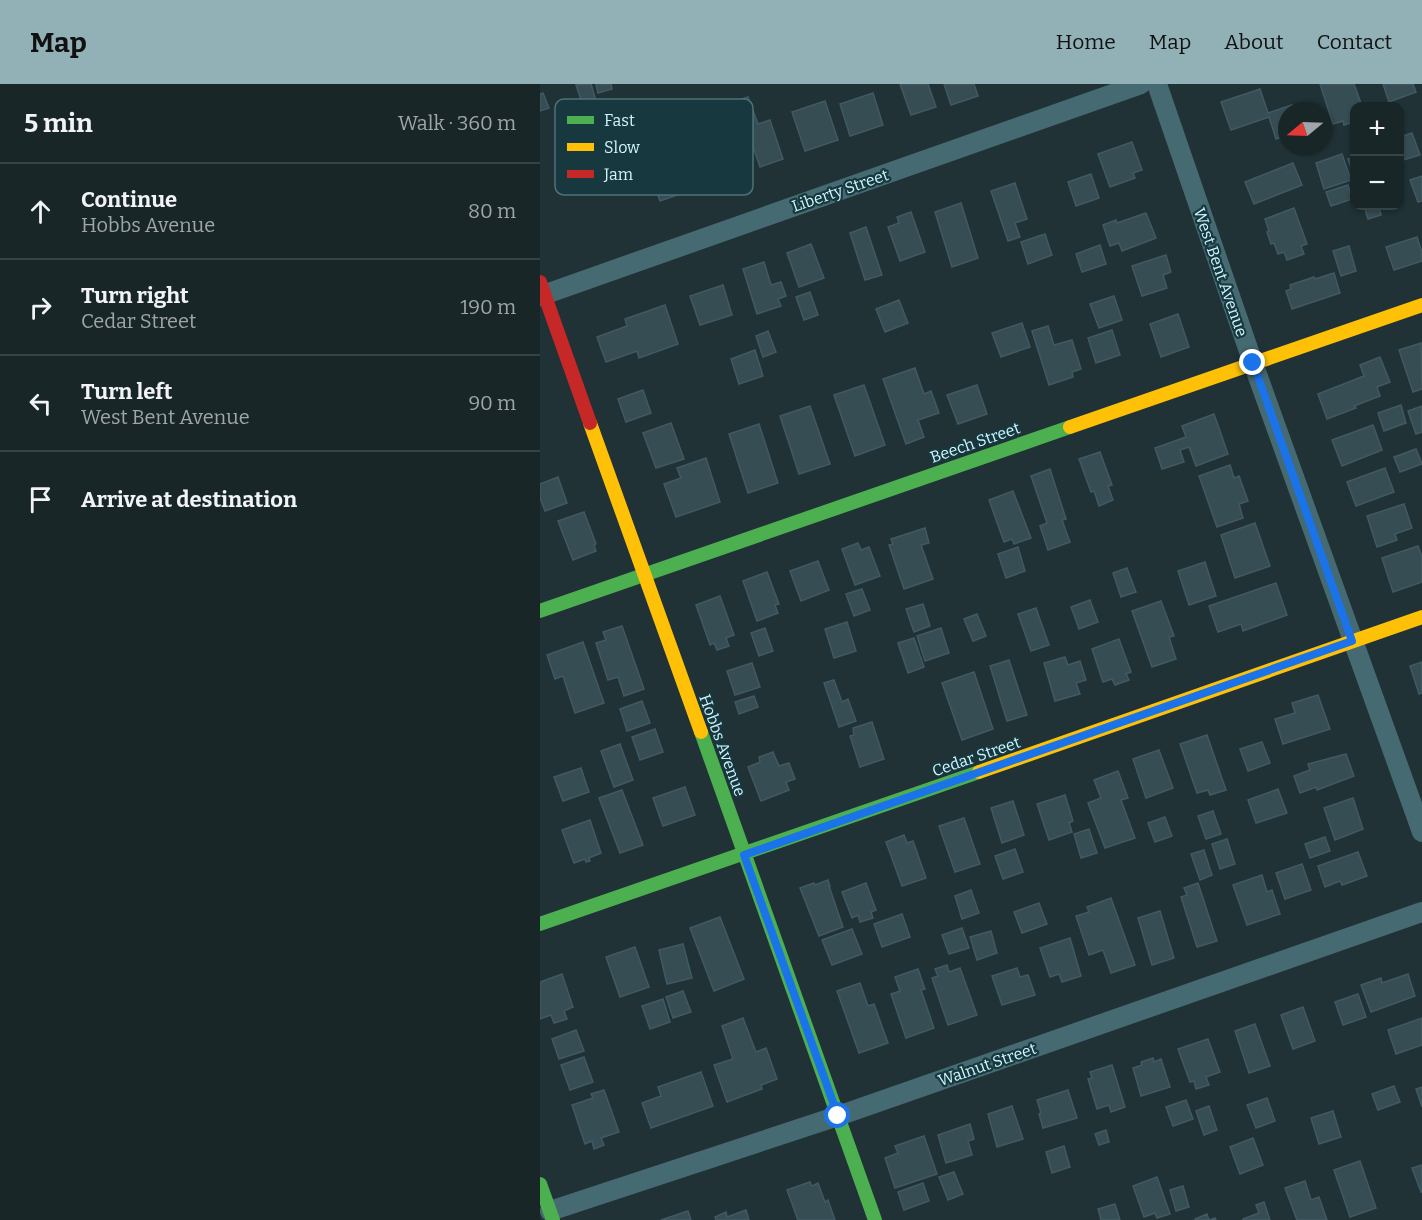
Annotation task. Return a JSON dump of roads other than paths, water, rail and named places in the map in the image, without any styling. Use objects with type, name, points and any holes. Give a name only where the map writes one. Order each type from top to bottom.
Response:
[{"type":"street","name":"Liberty Street","points":[[542,291],[1141,84]]},
{"type":"street","name":"West Bent Avenue","points":[[1156,84],[1253,363],[1422,832]]},
{"type":"street","name":"Hobbs Avenue","points":[[542,291],[875,1220]]},
{"type":"street","name":"Beech Street","points":[[540,611],[1422,305]]},
{"type":"street","name":"Cedar Street","points":[[540,924],[744,855],[1422,617]]},
{"type":"street","name":"Walnut Street","points":[[551,1216],[1422,912]]},
{"type":"street","points":[[540,1184],[551,1216]]}]
